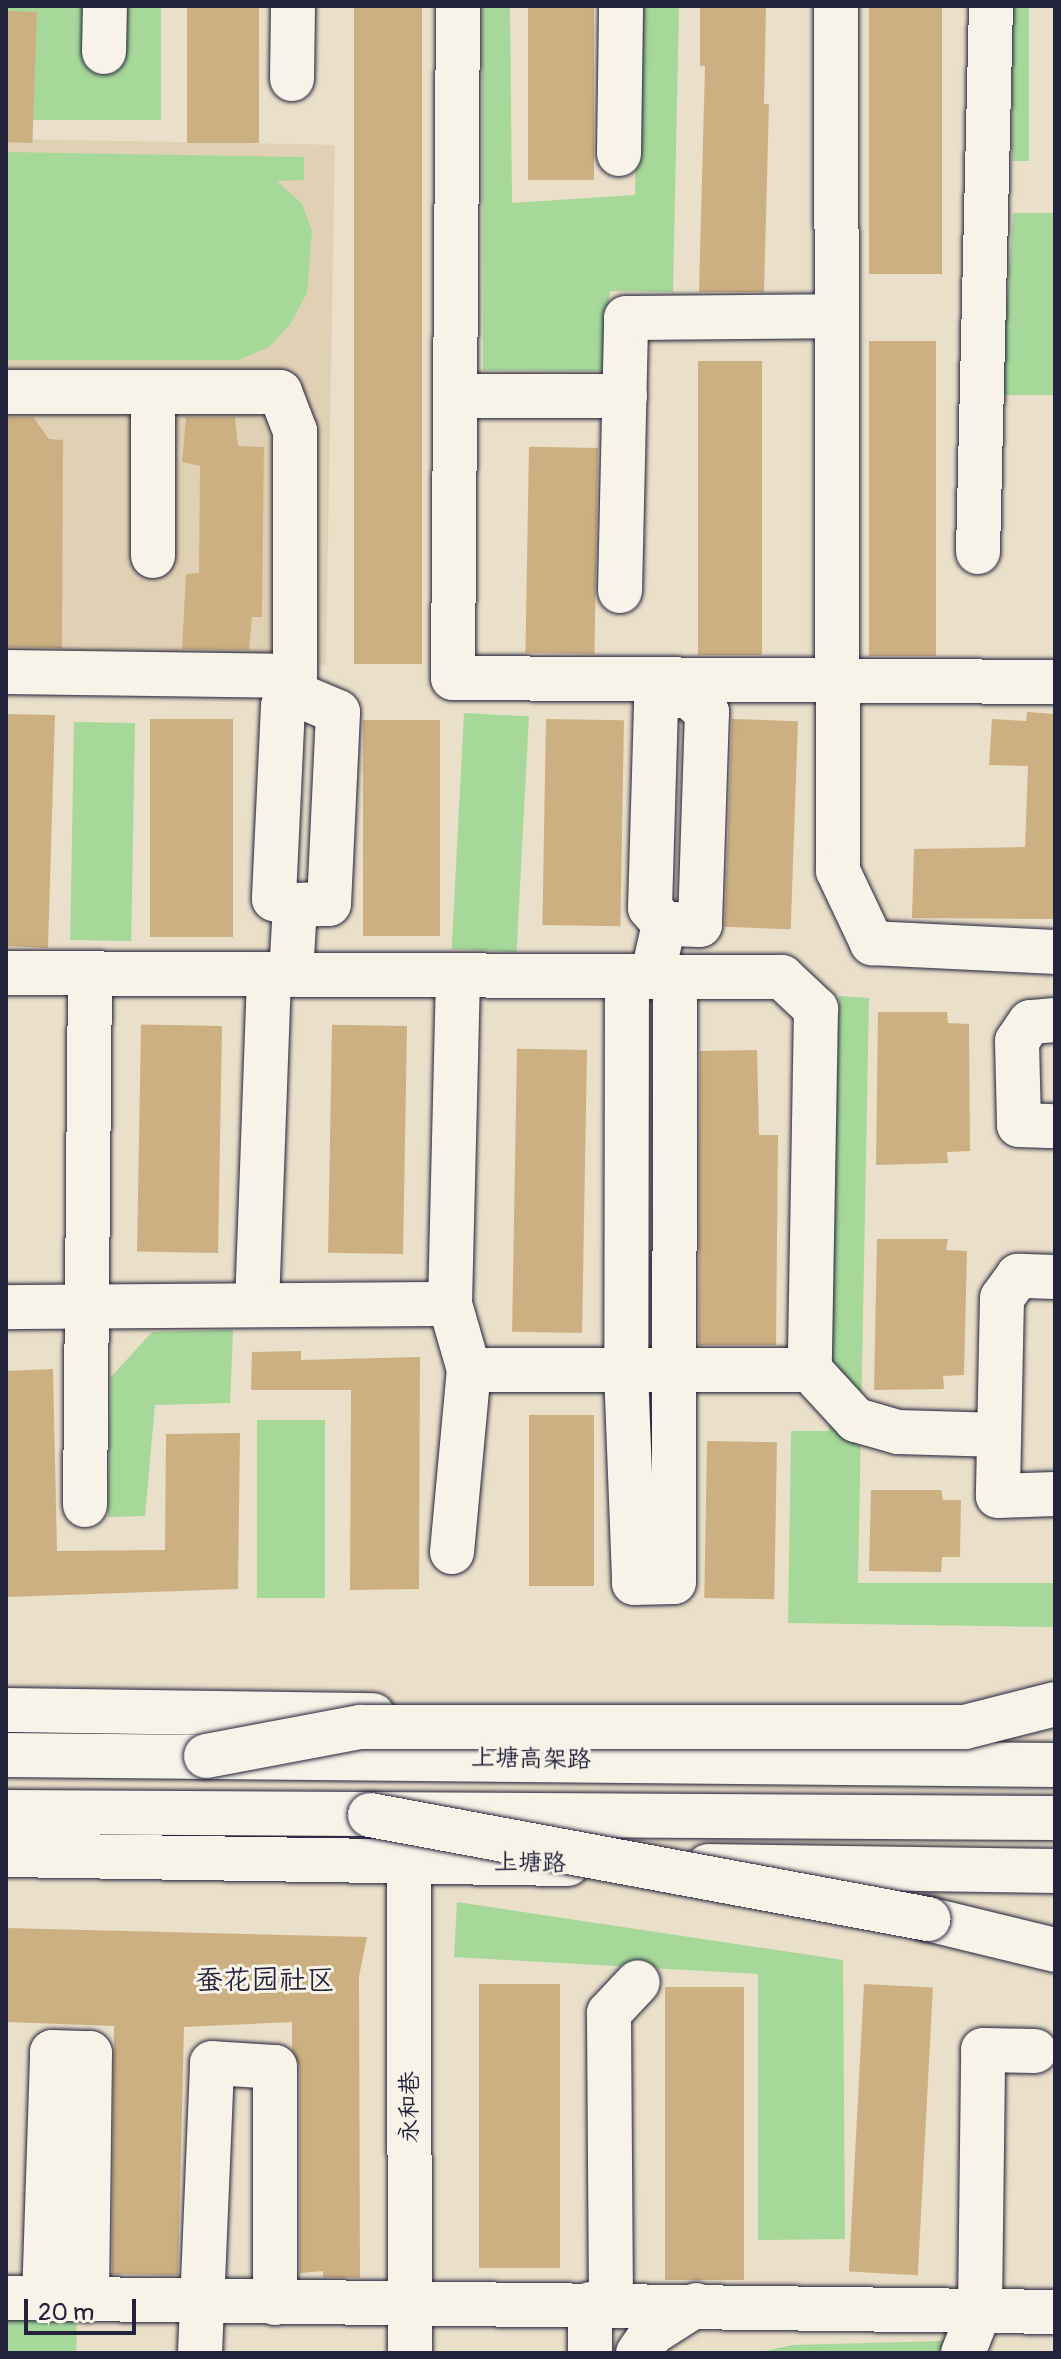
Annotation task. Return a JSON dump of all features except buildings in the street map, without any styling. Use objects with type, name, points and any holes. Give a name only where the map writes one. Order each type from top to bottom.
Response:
[{"type":"main road","points":[[104,52],[105,6]]},
{"type":"main road","points":[[292,79],[293,6]]},
{"type":"main road","points":[[458,6],[453,678],[1055,682]]},
{"type":"main road","points":[[619,154],[621,6]]},
{"type":"main road","points":[[836,6],[838,871],[872,943],[1055,952]]},
{"type":"main road","points":[[978,552],[991,6]]},
{"type":"main road","points":[[620,591],[626,318],[837,316]]},
{"type":"main road","points":[[6,392],[280,392],[295,431],[295,676],[6,672]]},
{"type":"main road","points":[[153,393],[153,556]]},
{"type":"main road","points":[[456,396],[625,396]]},
{"type":"main road","points":[[257,1305],[280,975],[295,905]]},
{"type":"main road","points":[[651,977],[675,1370],[674,1582],[634,1583],[626,1370],[651,977],[664,924]]},
{"type":"main road","points":[[6,973],[782,977],[816,1009],[810,1370],[856,1420],[898,1432],[999,1435]]},
{"type":"main road","points":[[85,1505],[90,974]]},
{"type":"main road","points":[[452,1552],[469,1370],[450,1304],[458,975]]},
{"type":"main road","points":[[1055,1020],[1030,1022],[1017,1041],[1019,1125],[1055,1126]]},
{"type":"main road","points":[[1055,1277],[1018,1276],[1002,1298],[998,1496],[1055,1494]]},
{"type":"main road","points":[[6,1307],[450,1304]]},
{"type":"main road","points":[[469,1370],[810,1370]]},
{"type":"main road","points":[[206,1756],[360,1727],[965,1727],[1055,1704]]},
{"type":"main road","points":[[6,1710],[1055,1724]]},
{"type":"main road","name":"上塘高架路","points":[[6,1755],[1055,1765]]},
{"type":"main road","points":[[6,1812],[1055,1818]]},
{"type":"main road","points":[[370,1815],[928,1919],[1055,1950]]},
{"type":"main road","name":"上塘路","points":[[6,1855],[1055,1871]]},
{"type":"main road","name":"永和巷","points":[[409,1862],[410,2353]]},
{"type":"main road","points":[[928,1919],[1055,1923]]},
{"type":"main road","points":[[590,2353],[601,2304],[609,2013],[638,1982]]},
{"type":"main road","points":[[963,2353],[980,2310],[983,2050],[1035,2051]]},
{"type":"main road","points":[[87,2300],[90,2053],[52,2052],[25,2299],[201,2302],[275,2303],[410,2301],[1055,2312]]},
{"type":"main road","points":[[200,2353],[212,2063],[275,2067],[275,2303]]},
{"type":"main road","points":[[638,2353],[652,2333],[696,2305]]},
{"type":"shaded area","points":[[6,139],[335,145],[326,665],[6,659]]},
{"type":"green space","points":[[6,6],[161,6],[161,120],[6,120]]},
{"type":"green space","points":[[482,6],[510,6],[512,203],[635,195],[639,6],[679,6],[673,292],[610,291],[602,371],[483,370]]},
{"type":"green space","points":[[1012,6],[1029,6],[1029,161],[1012,161]]},
{"type":"green space","points":[[6,152],[304,157],[304,180],[277,181],[302,204],[312,231],[307,293],[289,326],[269,347],[238,360],[6,360]]},
{"type":"green space","points":[[1013,213],[1055,213],[1055,395],[1001,395]]},
{"type":"green space","points":[[464,713],[529,716],[517,952],[452,949]]},
{"type":"green space","points":[[74,722],[135,723],[131,941],[70,940]]},
{"type":"green space","points":[[839,996],[869,998],[858,1583],[1055,1583],[1055,1627],[788,1623],[791,1431],[829,1431]]},
{"type":"green space","points":[[233,1330],[230,1403],[155,1405],[145,1516],[108,1517],[111,1377],[152,1332]]},
{"type":"green space","points":[[257,1420],[325,1420],[325,1598],[257,1598]]},
{"type":"green space","points":[[457,1902],[843,1960],[845,2239],[758,2240],[758,1974],[454,1957]]},
{"type":"green space","points":[[6,2312],[77,2313],[76,2353],[6,2352]]},
{"type":"green space","points":[[944,2341],[944,2353],[757,2353],[792,2345]]},
{"type":"district","name":"蚕花园社区","points":[[265,1981]]}]
